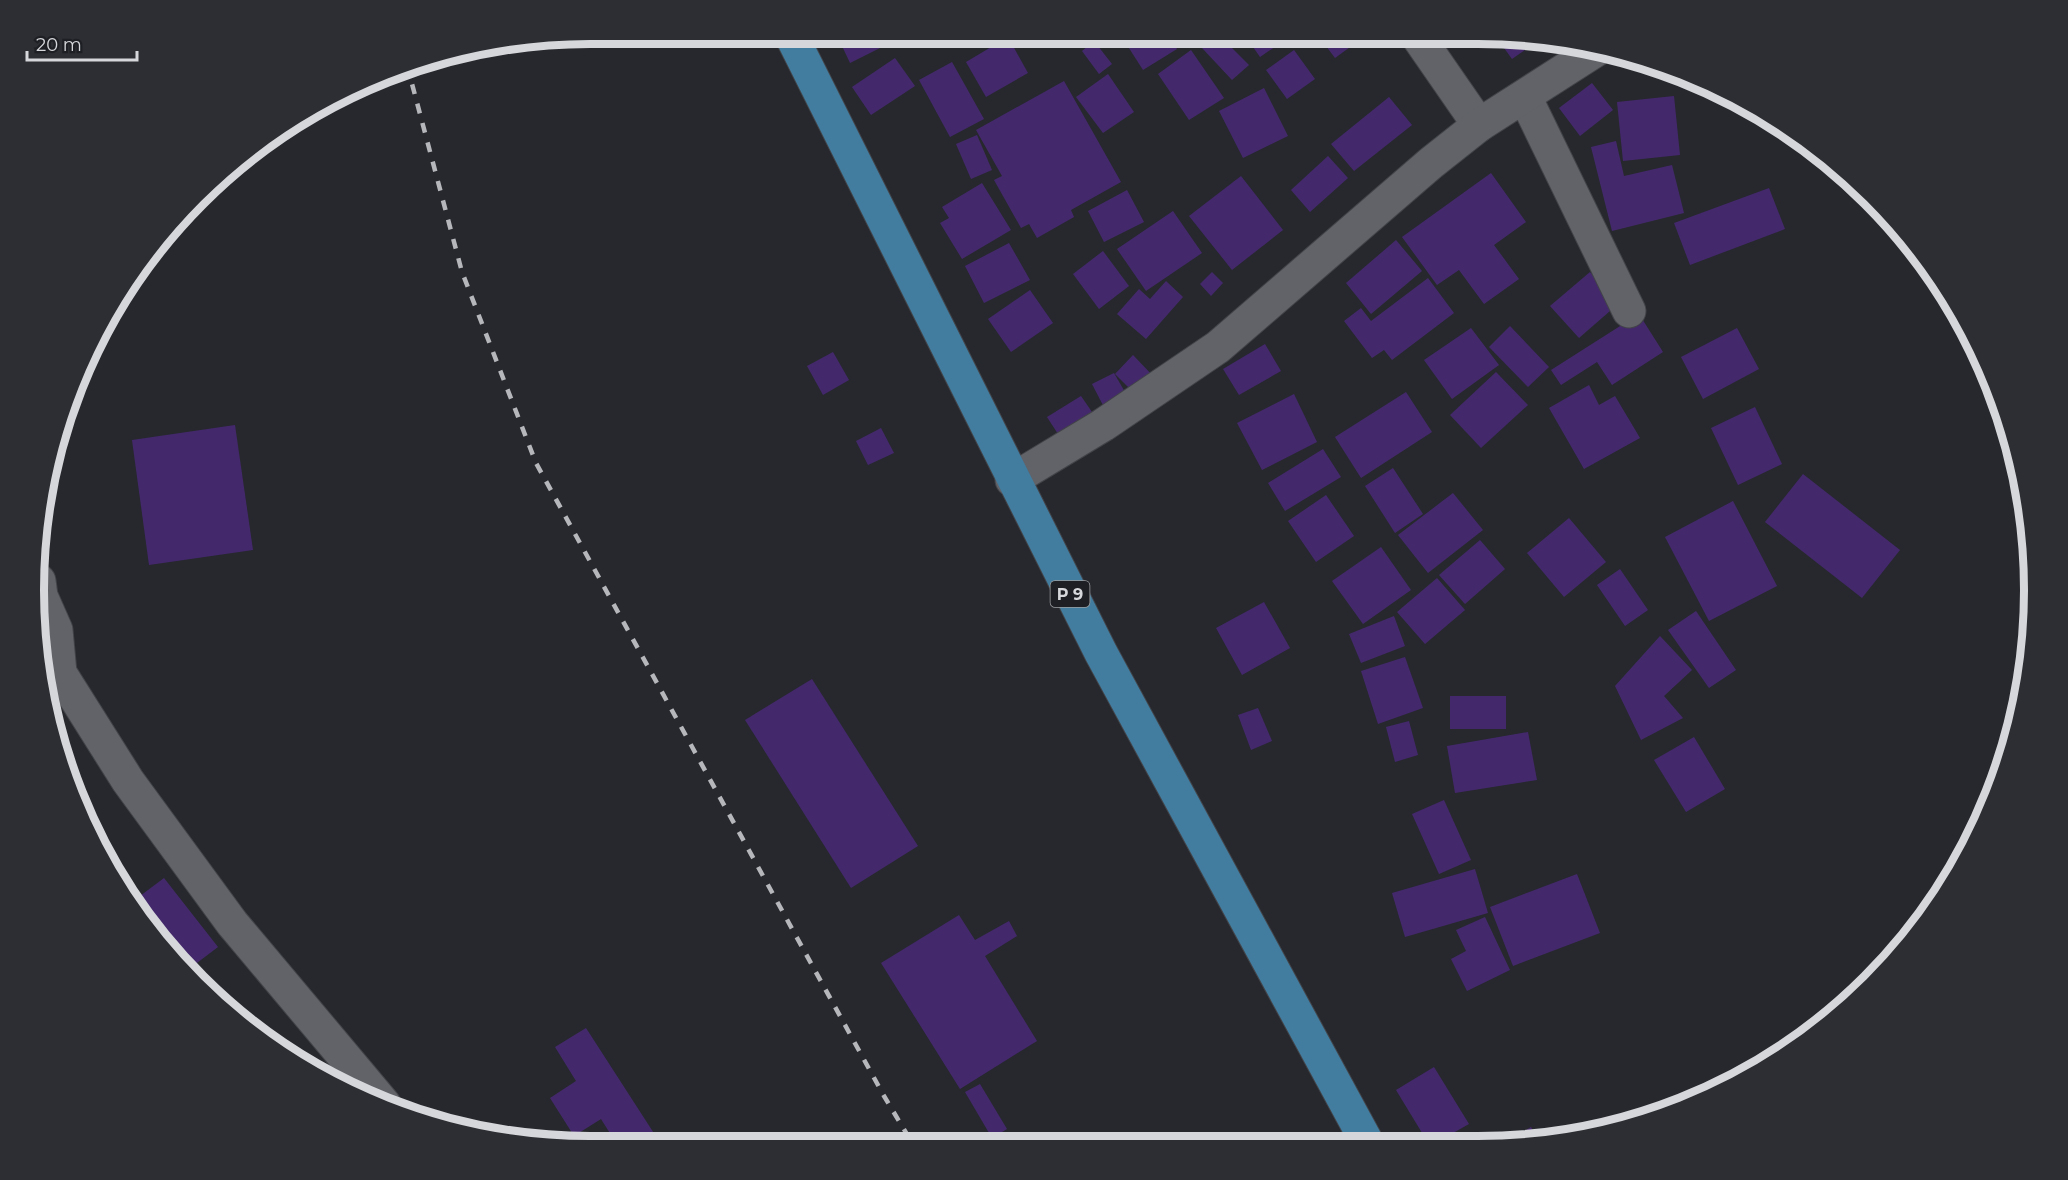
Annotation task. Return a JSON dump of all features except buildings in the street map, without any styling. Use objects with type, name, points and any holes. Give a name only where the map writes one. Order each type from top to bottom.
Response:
[{"type":"main road","name":"P 9","points":[[795,44],[1101,654],[1364,1136]]},
{"type":"street","points":[[1423,44],[1479,126]]},
{"type":"street","points":[[1012,480],[1103,425],[1218,347],[1431,163],[1479,126],[1589,55]]},
{"type":"street","points":[[1525,97],[1629,311]]},
{"type":"street","points":[[44,604],[56,630],[60,673],[128,781],[232,923],[374,1092]]},
{"type":"railway","points":[[410,75],[462,272],[536,463],[908,1136]]}]
